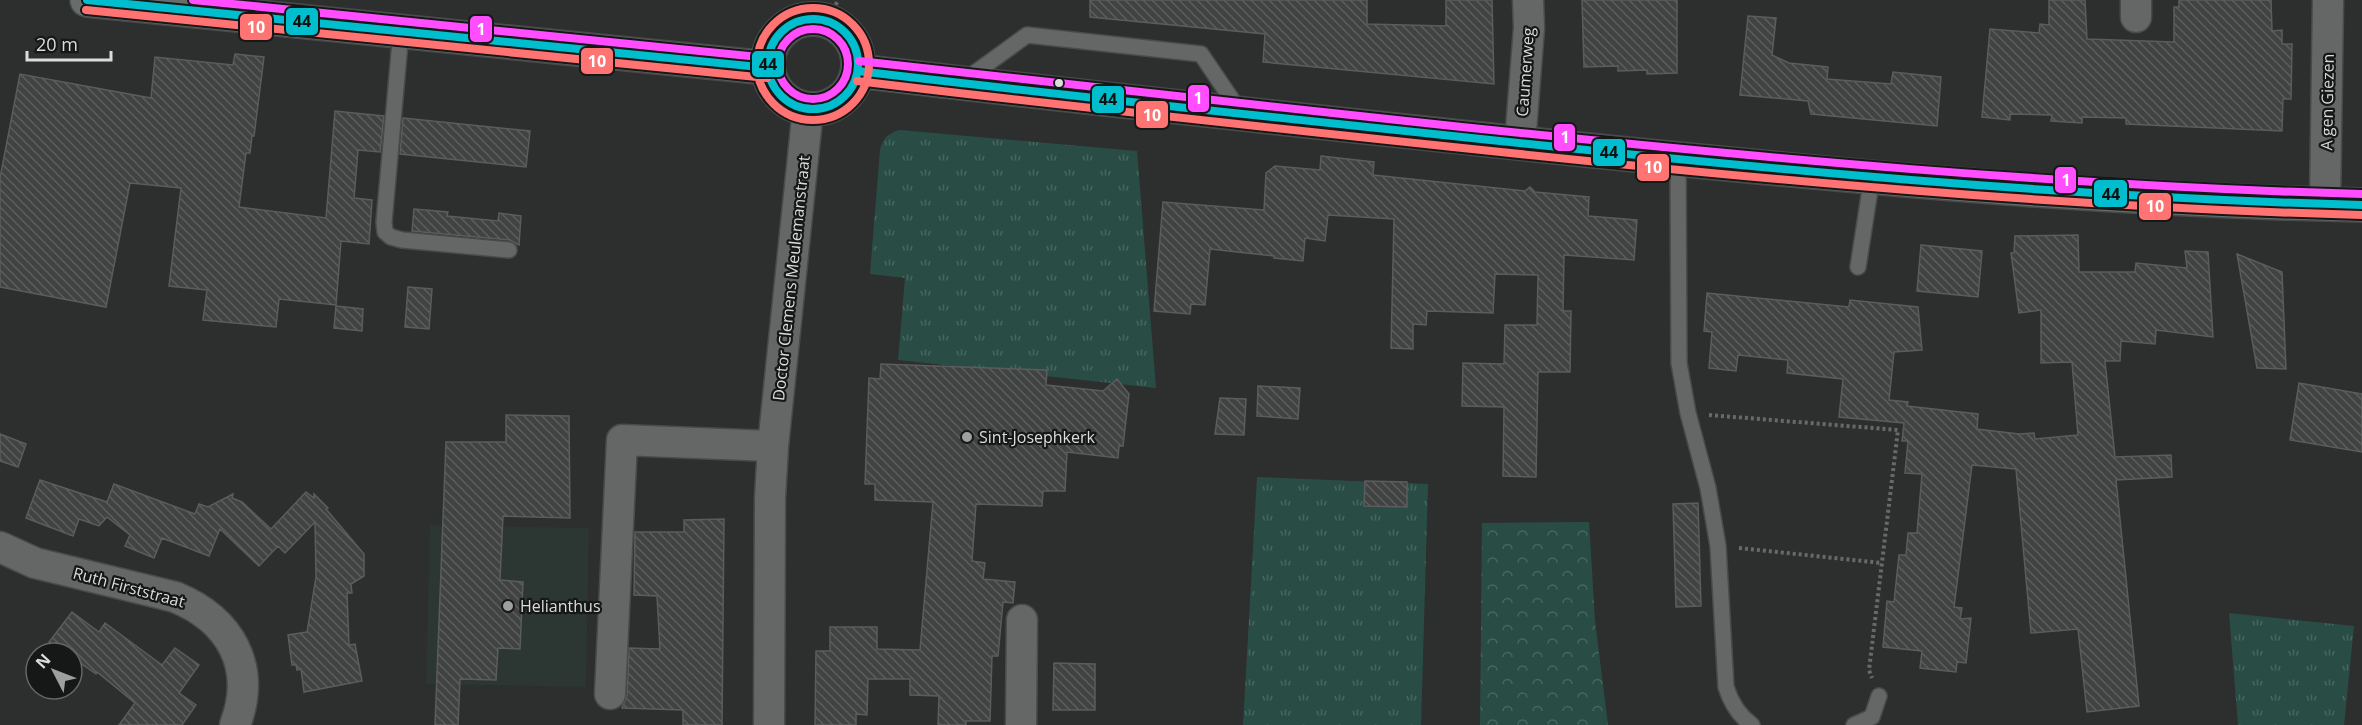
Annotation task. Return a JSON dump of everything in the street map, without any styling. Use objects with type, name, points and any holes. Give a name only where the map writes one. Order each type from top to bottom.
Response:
[{"type":"street","points":[[87,0],[768,68]]},
{"type":"street","name":"Caumerweg","points":[[1520,143],[1529,28],[1528,0]]},
{"type":"street","name":"A gen Giezen","points":[[2325,204],[2328,0]]},
{"type":"street","points":[[833,11],[837,26],[852,40],[856,50],[858,71],[854,84],[846,96],[822,109],[808,109],[789,102],[780,96],[774,87],[768,68],[772,46],[785,28],[833,11]]},
{"type":"street","points":[[858,71],[1520,143],[1872,177],[2156,198],[2362,205]]},
{"type":"street","name":"Doctor Clemens Meulemanstraat","points":[[769,725],[770,498],[773,446],[808,109]]},
{"type":"street","points":[[610,694],[622,440],[773,446]]},
{"type":"street","name":"Ruth Firststraat","points":[[0,547],[35,563],[175,597],[195,605],[207,614],[235,647],[241,665],[244,684],[242,707],[234,725]]},
{"type":"street","points":[[1021,725],[1022,620]]},
{"type":"lane","points":[[401,31],[385,232],[391,237],[402,240],[509,250]]},
{"type":"lane","points":[[961,83],[1027,34],[1201,54],[1240,113]]},
{"type":"lane","points":[[1678,159],[1679,363],[1688,413],[1708,488],[1718,546],[1726,687],[1730,700],[1739,713],[1752,725]]},
{"type":"lane","points":[[1858,267],[1872,177]]},
{"type":"lane","points":[[1854,725],[1872,717],[1879,696]]},
{"type":"path","points":[[1688,413],[1898,430],[1869,670],[1879,696]]},
{"type":"path","points":[[1718,546],[1882,563]]},
{"type":"shaded area","name":"Helianthus","points":[[430,525],[589,528],[586,687],[426,684]]},
{"type":"green space","points":[[899,130],[1137,151],[1156,388],[898,360],[905,278],[870,274],[880,150],[886,137]]},
{"type":"green space","points":[[1257,477],[1428,484],[1421,725],[1243,725]]},
{"type":"green space","points":[[1589,522],[1595,621],[1608,725],[1480,725],[1482,523]]},
{"type":"green space","points":[[2229,613],[2354,626],[2344,725],[2238,725]]},
{"type":"building","points":[[1090,0],[1367,0],[1367,24],[1446,26],[1446,0],[1492,0],[1494,84],[1263,62],[1265,34],[1090,17]]},
{"type":"building","points":[[1582,0],[1677,0],[1677,73],[1647,74],[1647,70],[1618,71],[1618,66],[1584,67]]},
{"type":"building","points":[[2049,0],[2085,0],[2087,39],[2174,42],[2174,7],[2179,7],[2179,0],[2271,0],[2272,31],[2282,30],[2282,44],[2292,44],[2291,99],[2283,99],[2282,131],[2126,124],[2126,118],[2082,117],[2082,123],[2051,121],[2052,115],[2010,114],[2010,120],[1982,117],[1990,29],[2039,33],[2040,24],[2049,25]]},
{"type":"building","points":[[1748,16],[1776,18],[1772,55],[1789,63],[1828,67],[1827,79],[1891,84],[1893,72],[1941,77],[1937,126],[1811,114],[1808,101],[1740,95]]},
{"type":"building","points":[[235,54],[264,57],[254,136],[252,136],[250,153],[246,153],[239,207],[326,218],[335,111],[384,116],[380,152],[358,150],[354,198],[372,200],[369,244],[341,241],[336,305],[279,299],[276,327],[203,320],[207,290],[169,286],[181,188],[130,183],[106,307],[0,287],[0,178],[20,74],[151,98],[155,57],[233,65]]},
{"type":"building","points":[[403,118],[530,131],[526,167],[400,154]]},
{"type":"building","points":[[1321,156],[1374,162],[1373,175],[1525,191],[1530,187],[1535,192],[1589,197],[1588,216],[1637,220],[1634,260],[1564,255],[1563,311],[1571,311],[1570,372],[1538,372],[1536,477],[1503,476],[1504,407],[1462,406],[1463,363],[1504,364],[1505,325],[1537,325],[1538,275],[1495,274],[1493,313],[1427,311],[1426,325],[1413,324],[1413,349],[1391,348],[1394,219],[1328,215],[1325,241],[1305,238],[1303,261],[1210,249],[1205,305],[1191,304],[1190,314],[1154,311],[1163,202],[1264,210],[1266,173],[1275,166],[1320,170]]},
{"type":"building","points":[[414,209],[448,212],[447,216],[498,221],[499,213],[521,216],[519,245],[510,240],[412,231]]},
{"type":"building","points":[[2078,235],[2079,272],[2135,272],[2136,263],[2187,268],[2185,251],[2208,252],[2213,337],[2156,330],[2155,344],[2121,341],[2120,361],[2105,361],[2115,457],[2171,455],[2172,477],[2116,480],[2139,706],[2087,712],[2078,629],[2031,633],[2016,469],[1972,465],[1954,607],[1962,608],[1960,619],[1971,618],[1966,663],[1957,662],[1956,672],[1920,668],[1922,651],[1883,647],[1887,601],[1894,602],[1899,555],[1906,555],[1908,533],[1917,533],[1922,474],[1905,473],[1908,441],[1902,441],[1904,423],[1839,417],[1843,379],[1787,373],[1788,360],[1738,355],[1736,371],[1709,368],[1712,332],[1704,331],[1707,293],[1849,307],[1850,300],[1918,307],[1922,350],[1894,352],[1889,400],[1908,402],[1907,406],[1978,414],[1977,429],[2019,434],[2034,433],[2035,439],[2078,435],[2072,362],[2041,363],[2041,310],[2019,313],[2011,253],[2014,253],[2015,236]]},
{"type":"building","points":[[1921,245],[1982,251],[1978,297],[1917,291]]},
{"type":"building","points":[[2237,254],[2282,272],[2286,369],[2257,368]]},
{"type":"building","points":[[408,287],[432,289],[429,329],[405,327]]},
{"type":"building","points":[[336,306],[363,309],[362,331],[334,328]]},
{"type":"building","points":[[881,364],[1047,370],[1046,385],[1103,391],[1117,379],[1129,394],[1123,446],[1119,446],[1118,458],[1067,452],[1065,491],[1043,491],[1042,506],[976,504],[972,561],[985,563],[983,579],[1015,582],[1013,603],[1003,602],[998,656],[992,656],[990,721],[966,721],[966,725],[938,725],[939,696],[910,695],[910,679],[868,679],[867,715],[856,714],[856,725],[815,725],[816,651],[830,651],[830,627],[877,627],[877,649],[920,650],[933,502],[875,500],[875,484],[865,484],[869,378],[880,379]]},
{"type":"building","points":[[2299,383],[2362,394],[2362,452],[2290,440]]},
{"type":"building","points":[[1258,386],[1300,388],[1298,419],[1257,416]]},
{"type":"building","points":[[1220,398],[1246,399],[1244,435],[1215,434]]},
{"type":"building","points":[[506,415],[569,416],[570,518],[503,516],[500,580],[523,582],[520,649],[498,648],[496,680],[460,679],[458,725],[435,725],[446,442],[506,442]]},
{"type":"building","points":[[0,434],[26,444],[18,467],[0,461]]},
{"type":"building","points":[[40,480],[107,502],[114,484],[195,514],[199,504],[208,507],[233,494],[232,498],[242,502],[271,529],[306,492],[314,498],[314,494],[364,554],[364,576],[351,584],[352,593],[347,593],[349,645],[355,644],[362,681],[304,692],[301,669],[297,670],[296,665],[292,665],[288,635],[307,632],[316,577],[315,522],[285,553],[278,546],[259,566],[220,529],[209,556],[162,538],[154,558],[125,546],[130,535],[107,517],[99,526],[79,519],[73,536],[26,518]]},
{"type":"building","points":[[1365,481],[1407,482],[1407,507],[1364,506]]},
{"type":"building","points":[[1698,503],[1701,606],[1676,607],[1673,504]]},
{"type":"building","points":[[724,519],[722,725],[683,725],[683,710],[622,708],[627,695],[629,648],[660,649],[657,596],[634,595],[635,532],[684,532],[684,520]]},
{"type":"building","points":[[72,612],[99,632],[105,623],[162,665],[175,648],[199,665],[179,693],[196,705],[182,725],[119,725],[135,703],[97,672],[96,674],[84,666],[84,641],[50,641]]},
{"type":"building","points":[[1054,663],[1095,664],[1095,710],[1053,710]]},
{"type":"transit line","name":"44","points":[[87,0],[768,68]]},
{"type":"transit line","name":"1","points":[[193,0],[769,58]]},
{"type":"transit line","name":"10","points":[[813,8],[834,13],[852,25],[864,43],[869,64],[864,85],[852,103],[834,115],[813,120],[792,115],[774,103],[762,85],[757,64],[762,43],[774,25],[792,13],[813,8]]},
{"type":"transit line","name":"10","points":[[86,10],[767,78]]},
{"type":"transit line","name":"44","points":[[813,19],[830,22],[845,32],[855,47],[858,64],[855,81],[845,96],[830,106],[813,109],[796,106],[781,96],[771,81],[768,64],[771,47],[781,32],[796,22],[813,19]]},
{"type":"transit line","name":"1","points":[[813,29],[832,35],[842,45],[848,64],[842,83],[832,93],[813,99],[794,93],[784,83],[778,64],[784,45],[794,35],[813,29]]},
{"type":"transit line","name":"1","points":[[859,61],[1462,127],[1799,160],[2137,185],[2362,194]]},
{"type":"transit line","name":"44","points":[[858,71],[1574,149],[1911,180],[2136,196],[2362,205]]},
{"type":"transit line","name":"10","points":[[857,81],[1567,159],[1794,180],[2134,206],[2362,215]]},
{"type":"place","name":"Sint-Josephkerk","points":[[967,437]]},
{"type":"place","name":"Helianthus","points":[[508,606]]}]
